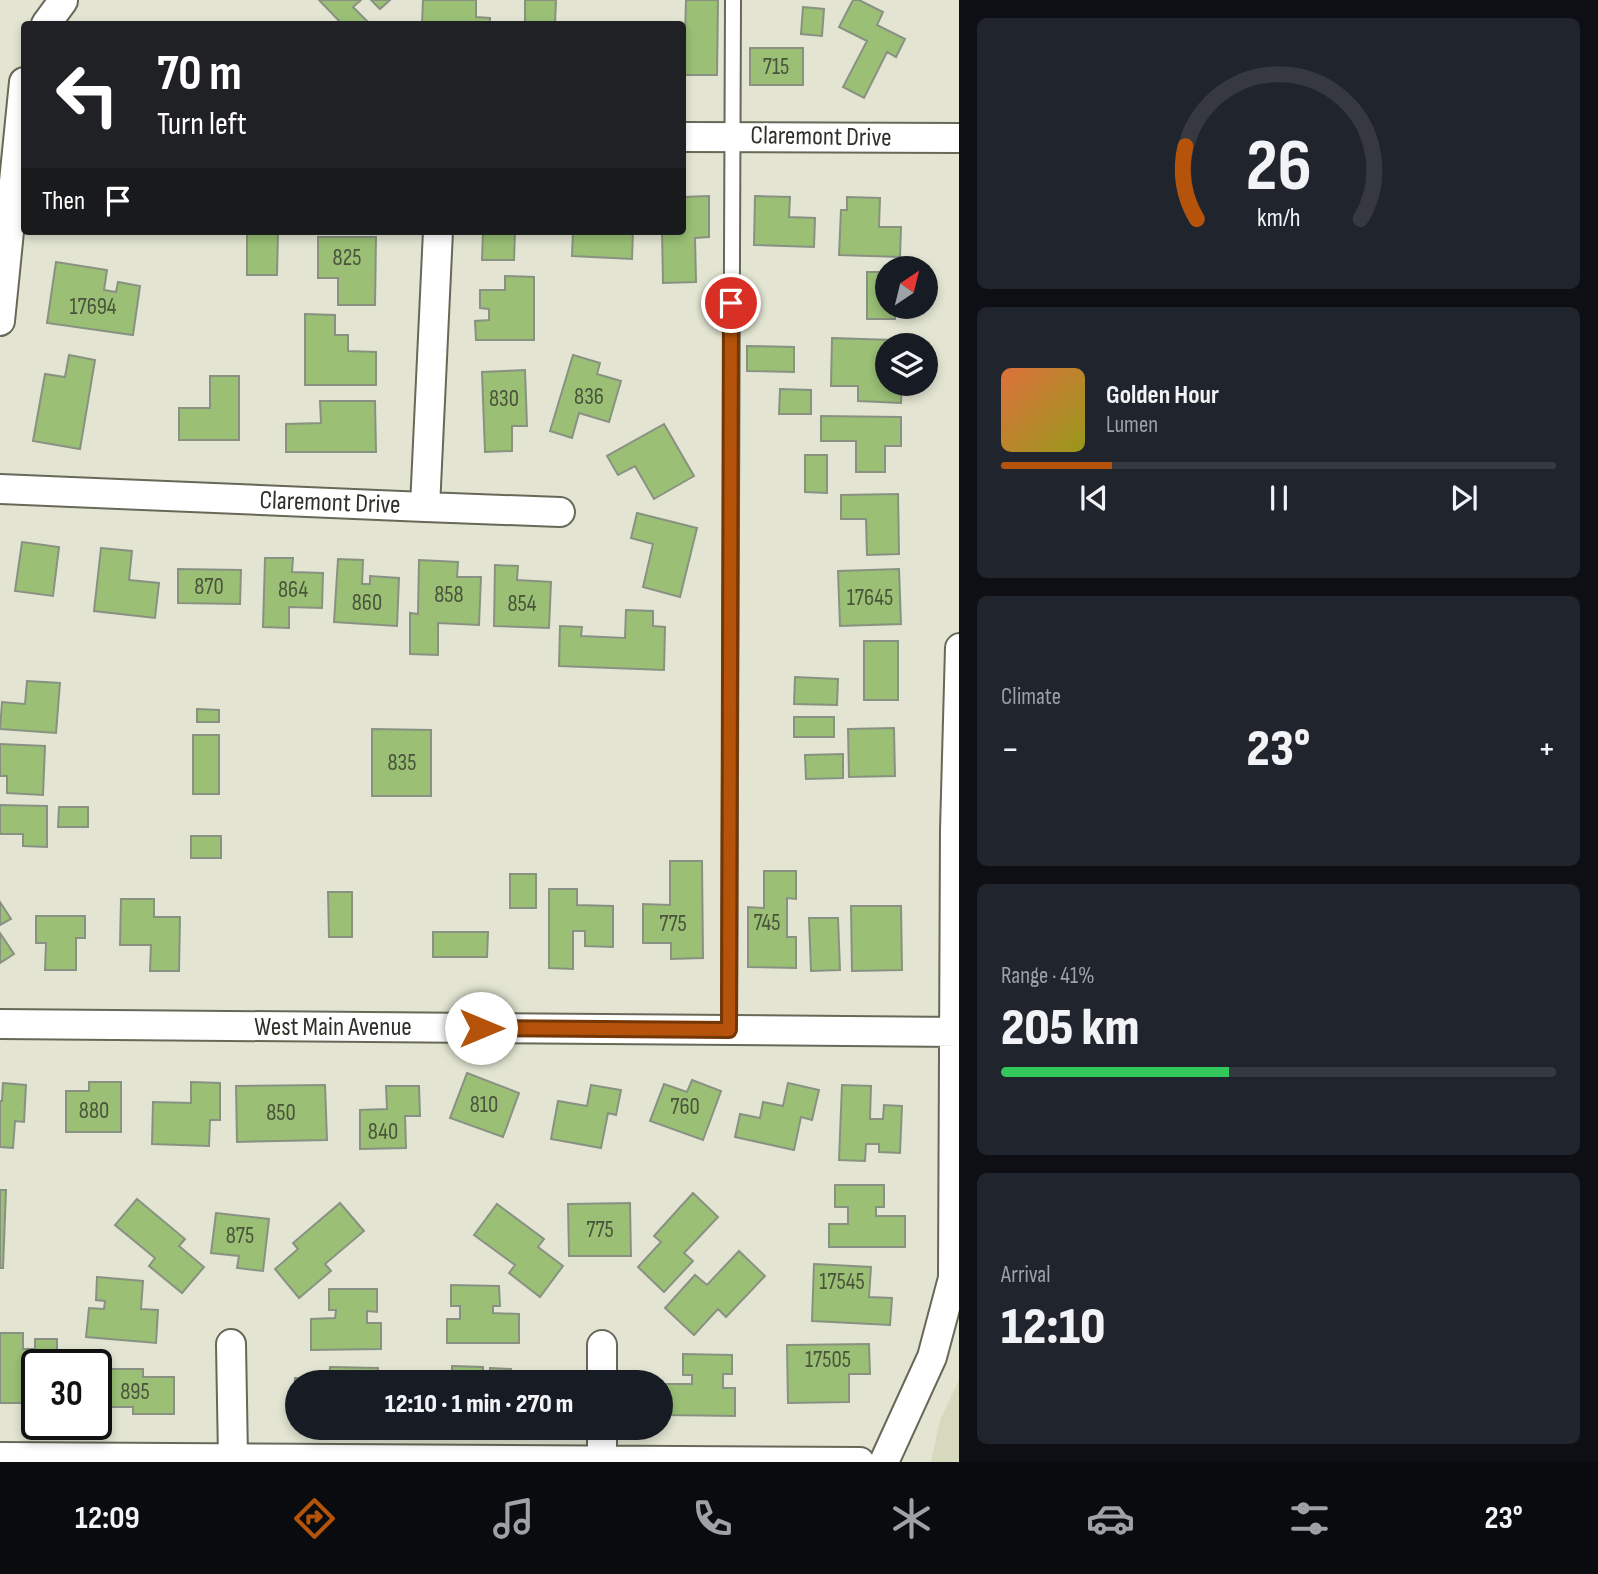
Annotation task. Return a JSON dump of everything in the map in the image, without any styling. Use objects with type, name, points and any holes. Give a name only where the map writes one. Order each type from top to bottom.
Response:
[{"type":"street","points":[[48,21],[63,1]]},
{"type":"street","points":[[0,321],[8,176],[21,100]]},
{"type":"street","name":"Claremont Drive","points":[[686,137],[959,138]]},
{"type":"street","name":"Claremont Drive","points":[[0,489],[425,507],[438,235]]},
{"type":"street","points":[[425,507],[561,512]]},
{"type":"street","points":[[884,1462],[932,1357],[953,1278],[959,648]]},
{"type":"street","name":"West Main Avenue","points":[[0,1024],[956,1031]]},
{"type":"street","points":[[231,1344],[233,1458]]},
{"type":"street","points":[[602,1345],[602,1370]]},
{"type":"street","points":[[602,1440],[602,1461]]},
{"type":"street","points":[[0,1457],[859,1462]]},
{"type":"lane","points":[[729,1030],[733,0]]},
{"type":"shaded area","points":[[959,1380],[959,1462],[931,1462],[940,1420]]},
{"type":"building","points":[[319,0],[361,0],[353,7],[367,21],[339,21]]},
{"type":"building","points":[[371,0],[390,0],[380,9]]},
{"type":"building","points":[[423,0],[476,0],[476,17],[490,18],[490,21],[422,21]]},
{"type":"building","points":[[525,0],[556,0],[555,21],[525,21]]},
{"type":"building","points":[[686,0],[718,0],[717,75],[686,75]]},
{"type":"building","points":[[853,0],[859,0],[883,12],[877,25],[905,39],[896,57],[887,52],[864,98],[843,87],[867,41],[839,27]]},
{"type":"building","points":[[803,7],[824,9],[822,36],[801,34]]},
{"type":"building","points":[[750,48],[803,48],[803,85],[750,85]]},
{"type":"building","points":[[709,196],[709,237],[695,238],[696,282],[663,283],[662,235],[686,235],[686,197]]},
{"type":"building","points":[[755,196],[790,197],[789,217],[815,218],[814,247],[754,245]]},
{"type":"building","points":[[847,197],[880,198],[879,227],[901,227],[900,256],[839,255],[841,210],[847,210]]},
{"type":"building","points":[[247,235],[278,235],[277,275],[247,275]]},
{"type":"building","points":[[483,235],[515,235],[514,260],[482,260]]},
{"type":"building","points":[[573,235],[633,235],[632,259],[572,256]]},
{"type":"building","points":[[318,237],[376,237],[375,305],[338,305],[338,278],[318,278]]},
{"type":"building","points":[[56,262],[107,270],[104,290],[116,292],[118,282],[140,286],[133,335],[47,323]]},
{"type":"building","points":[[867,272],[875,272],[875,319],[867,319]]},
{"type":"building","points":[[505,276],[534,277],[534,340],[476,340],[475,321],[489,320],[489,309],[480,308],[480,290],[505,290]]},
{"type":"building","points":[[305,314],[335,315],[335,335],[348,335],[348,351],[376,352],[376,385],[305,385]]},
{"type":"building","points":[[832,338],[875,339],[875,396],[901,396],[901,403],[858,401],[858,386],[831,386]]},
{"type":"building","points":[[747,346],[794,347],[794,372],[747,371]]},
{"type":"building","points":[[69,355],[95,360],[80,449],[33,441],[45,374],[65,377]]},
{"type":"building","points":[[573,355],[600,363],[597,374],[621,381],[609,422],[579,413],[572,438],[550,431]]},
{"type":"building","points":[[525,370],[527,426],[512,426],[512,451],[485,452],[482,372]]},
{"type":"building","points":[[210,376],[239,376],[239,440],[179,440],[179,408],[210,408]]},
{"type":"building","points":[[780,389],[811,390],[811,414],[779,414]]},
{"type":"building","points":[[320,401],[375,401],[376,452],[286,452],[286,424],[321,423]]},
{"type":"building","points":[[821,416],[901,417],[901,446],[885,446],[885,472],[856,472],[856,441],[821,441]]},
{"type":"building","points":[[664,424],[694,476],[654,499],[635,466],[618,475],[607,456]]},
{"type":"building","points":[[805,455],[827,455],[827,493],[805,492]]},
{"type":"building","points":[[898,494],[899,554],[867,555],[866,519],[841,519],[841,495]]},
{"type":"building","points":[[637,513],[697,528],[680,597],[643,587],[653,544],[631,538]]},
{"type":"building","points":[[22,542],[59,547],[53,596],[15,591]]},
{"type":"building","points":[[101,548],[132,551],[129,580],[159,583],[155,618],[94,611]]},
{"type":"building","points":[[265,558],[293,558],[292,572],[323,573],[322,608],[289,607],[289,628],[263,627]]},
{"type":"building","points":[[338,559],[363,560],[362,584],[370,584],[370,576],[399,578],[397,626],[334,622]]},
{"type":"building","points":[[419,560],[458,562],[457,577],[481,577],[479,625],[438,623],[438,655],[410,654],[410,613],[418,614]]},
{"type":"building","points":[[495,565],[518,566],[517,580],[551,582],[549,628],[494,626]]},
{"type":"building","points":[[178,569],[241,570],[240,604],[178,603]]},
{"type":"building","points":[[899,569],[901,624],[840,626],[838,571]]},
{"type":"building","points":[[626,610],[653,611],[653,626],[665,627],[664,670],[559,666],[560,626],[582,627],[581,636],[625,638]]},
{"type":"building","points":[[864,641],[898,641],[898,700],[864,700]]},
{"type":"building","points":[[795,677],[838,679],[837,705],[794,704]]},
{"type":"building","points":[[27,681],[60,683],[56,733],[0,729],[2,702],[25,704]]},
{"type":"building","points":[[197,709],[219,710],[219,722],[197,722]]},
{"type":"building","points":[[794,717],[834,717],[834,737],[794,737]]},
{"type":"building","points":[[894,728],[895,776],[849,777],[848,729]]},
{"type":"building","points":[[372,729],[431,730],[431,796],[372,796]]},
{"type":"building","points":[[193,735],[219,735],[219,794],[193,794]]},
{"type":"building","points":[[0,744],[45,746],[43,795],[7,793],[7,776],[0,776]]},
{"type":"building","points":[[843,754],[843,778],[806,779],[805,755]]},
{"type":"building","points":[[0,805],[47,806],[47,847],[23,846],[23,834],[0,834]]},
{"type":"building","points":[[59,807],[88,807],[88,827],[58,827]]},
{"type":"building","points":[[191,836],[221,836],[221,858],[191,858]]},
{"type":"building","points":[[670,861],[702,861],[703,958],[671,959],[671,943],[643,943],[643,904],[670,905]]},
{"type":"building","points":[[764,871],[796,871],[796,899],[787,898],[787,937],[796,937],[796,968],[748,967],[748,907],[764,908]]},
{"type":"building","points":[[510,874],[536,874],[536,908],[510,908]]},
{"type":"building","points":[[549,889],[577,889],[577,905],[613,906],[613,947],[585,946],[585,931],[573,931],[573,969],[549,968]]},
{"type":"building","points":[[328,892],[352,892],[352,937],[329,937]]},
{"type":"building","points":[[121,899],[154,899],[154,917],[180,917],[179,971],[150,971],[151,945],[120,945]]},
{"type":"building","points":[[0,902],[11,919],[0,925]]},
{"type":"building","points":[[851,906],[901,906],[902,970],[852,971]]},
{"type":"building","points":[[36,916],[85,916],[85,938],[76,938],[76,970],[45,970],[46,943],[36,943]]},
{"type":"building","points":[[809,918],[838,918],[840,970],[811,971]]},
{"type":"building","points":[[433,932],[488,932],[487,957],[433,957]]},
{"type":"building","points":[[0,933],[14,954],[0,963]]},
{"type":"building","points":[[467,1073],[519,1093],[503,1137],[450,1118]]},
{"type":"building","points":[[692,1080],[721,1091],[703,1140],[650,1121],[664,1084],[687,1092]]},
{"type":"building","points":[[89,1082],[121,1082],[121,1132],[66,1132],[66,1091],[89,1091]]},
{"type":"building","points":[[191,1082],[220,1083],[220,1120],[210,1120],[209,1146],[152,1144],[153,1102],[191,1103]]},
{"type":"building","points":[[3,1083],[26,1085],[24,1122],[15,1121],[13,1148],[0,1147],[0,1101]]},
{"type":"building","points":[[788,1083],[819,1090],[812,1120],[801,1117],[794,1150],[735,1137],[740,1114],[760,1118],[763,1102],[783,1106]]},
{"type":"building","points":[[325,1085],[327,1140],[237,1142],[236,1086]]},
{"type":"building","points":[[591,1085],[621,1090],[616,1115],[608,1113],[601,1148],[551,1139],[558,1101],[587,1106]]},
{"type":"building","points":[[842,1085],[871,1086],[870,1119],[883,1119],[884,1105],[902,1106],[900,1153],[879,1152],[879,1144],[866,1144],[865,1161],[839,1160]]},
{"type":"building","points":[[386,1086],[419,1086],[420,1116],[405,1116],[406,1148],[360,1149],[360,1110],[387,1109]]},
{"type":"building","points":[[835,1185],[884,1185],[884,1207],[876,1207],[876,1216],[905,1216],[905,1247],[829,1247],[829,1224],[848,1224],[848,1207],[835,1207]]},
{"type":"building","points":[[0,1190],[6,1190],[3,1268],[0,1268]]},
{"type":"building","points":[[693,1193],[718,1217],[684,1253],[693,1261],[664,1292],[638,1267],[661,1242],[654,1236]]},
{"type":"building","points":[[137,1199],[185,1239],[179,1246],[204,1267],[182,1293],[149,1266],[155,1258],[115,1225]]},
{"type":"building","points":[[340,1203],[364,1231],[325,1264],[331,1271],[299,1298],[275,1269],[298,1249],[293,1243]]},
{"type":"building","points":[[630,1203],[631,1256],[569,1256],[568,1204]]},
{"type":"building","points":[[497,1204],[544,1239],[538,1247],[563,1266],[540,1297],[509,1273],[515,1265],[474,1235]]},
{"type":"building","points":[[216,1213],[269,1219],[263,1271],[237,1268],[239,1256],[211,1253]]},
{"type":"building","points":[[739,1251],[765,1276],[726,1317],[718,1309],[694,1335],[665,1308],[695,1275],[707,1285]]},
{"type":"building","points":[[814,1264],[871,1267],[869,1297],[892,1298],[890,1325],[812,1321]]},
{"type":"building","points":[[97,1277],[143,1281],[141,1309],[158,1310],[156,1343],[86,1337],[89,1308],[104,1309],[105,1301],[96,1300]]},
{"type":"building","points":[[451,1285],[499,1286],[500,1306],[493,1306],[493,1313],[519,1314],[519,1343],[447,1343],[447,1319],[460,1319],[460,1306],[451,1306]]},
{"type":"building","points":[[329,1289],[377,1289],[377,1312],[367,1311],[367,1323],[381,1323],[381,1349],[311,1350],[311,1319],[335,1318],[336,1310],[329,1310]]},
{"type":"building","points":[[0,1333],[23,1333],[21,1403],[0,1403]]},
{"type":"building","points":[[35,1339],[57,1339],[57,1349],[35,1349]]},
{"type":"building","points":[[869,1344],[870,1374],[849,1374],[849,1402],[788,1403],[787,1345]]},
{"type":"building","points":[[683,1354],[732,1355],[732,1374],[723,1374],[723,1388],[735,1388],[735,1416],[673,1415],[673,1384],[692,1384],[692,1375],[683,1375]]},
{"type":"building","points":[[452,1366],[483,1367],[483,1370],[452,1370]]},
{"type":"building","points":[[330,1367],[378,1368],[378,1370],[330,1370]]},
{"type":"building","points":[[490,1368],[511,1369],[511,1370]]},
{"type":"building","points":[[112,1369],[143,1369],[143,1377],[174,1377],[174,1414],[133,1414],[133,1407],[112,1407]]},
{"type":"route","points":[[481,1028],[729,1030],[731,303]]}]
